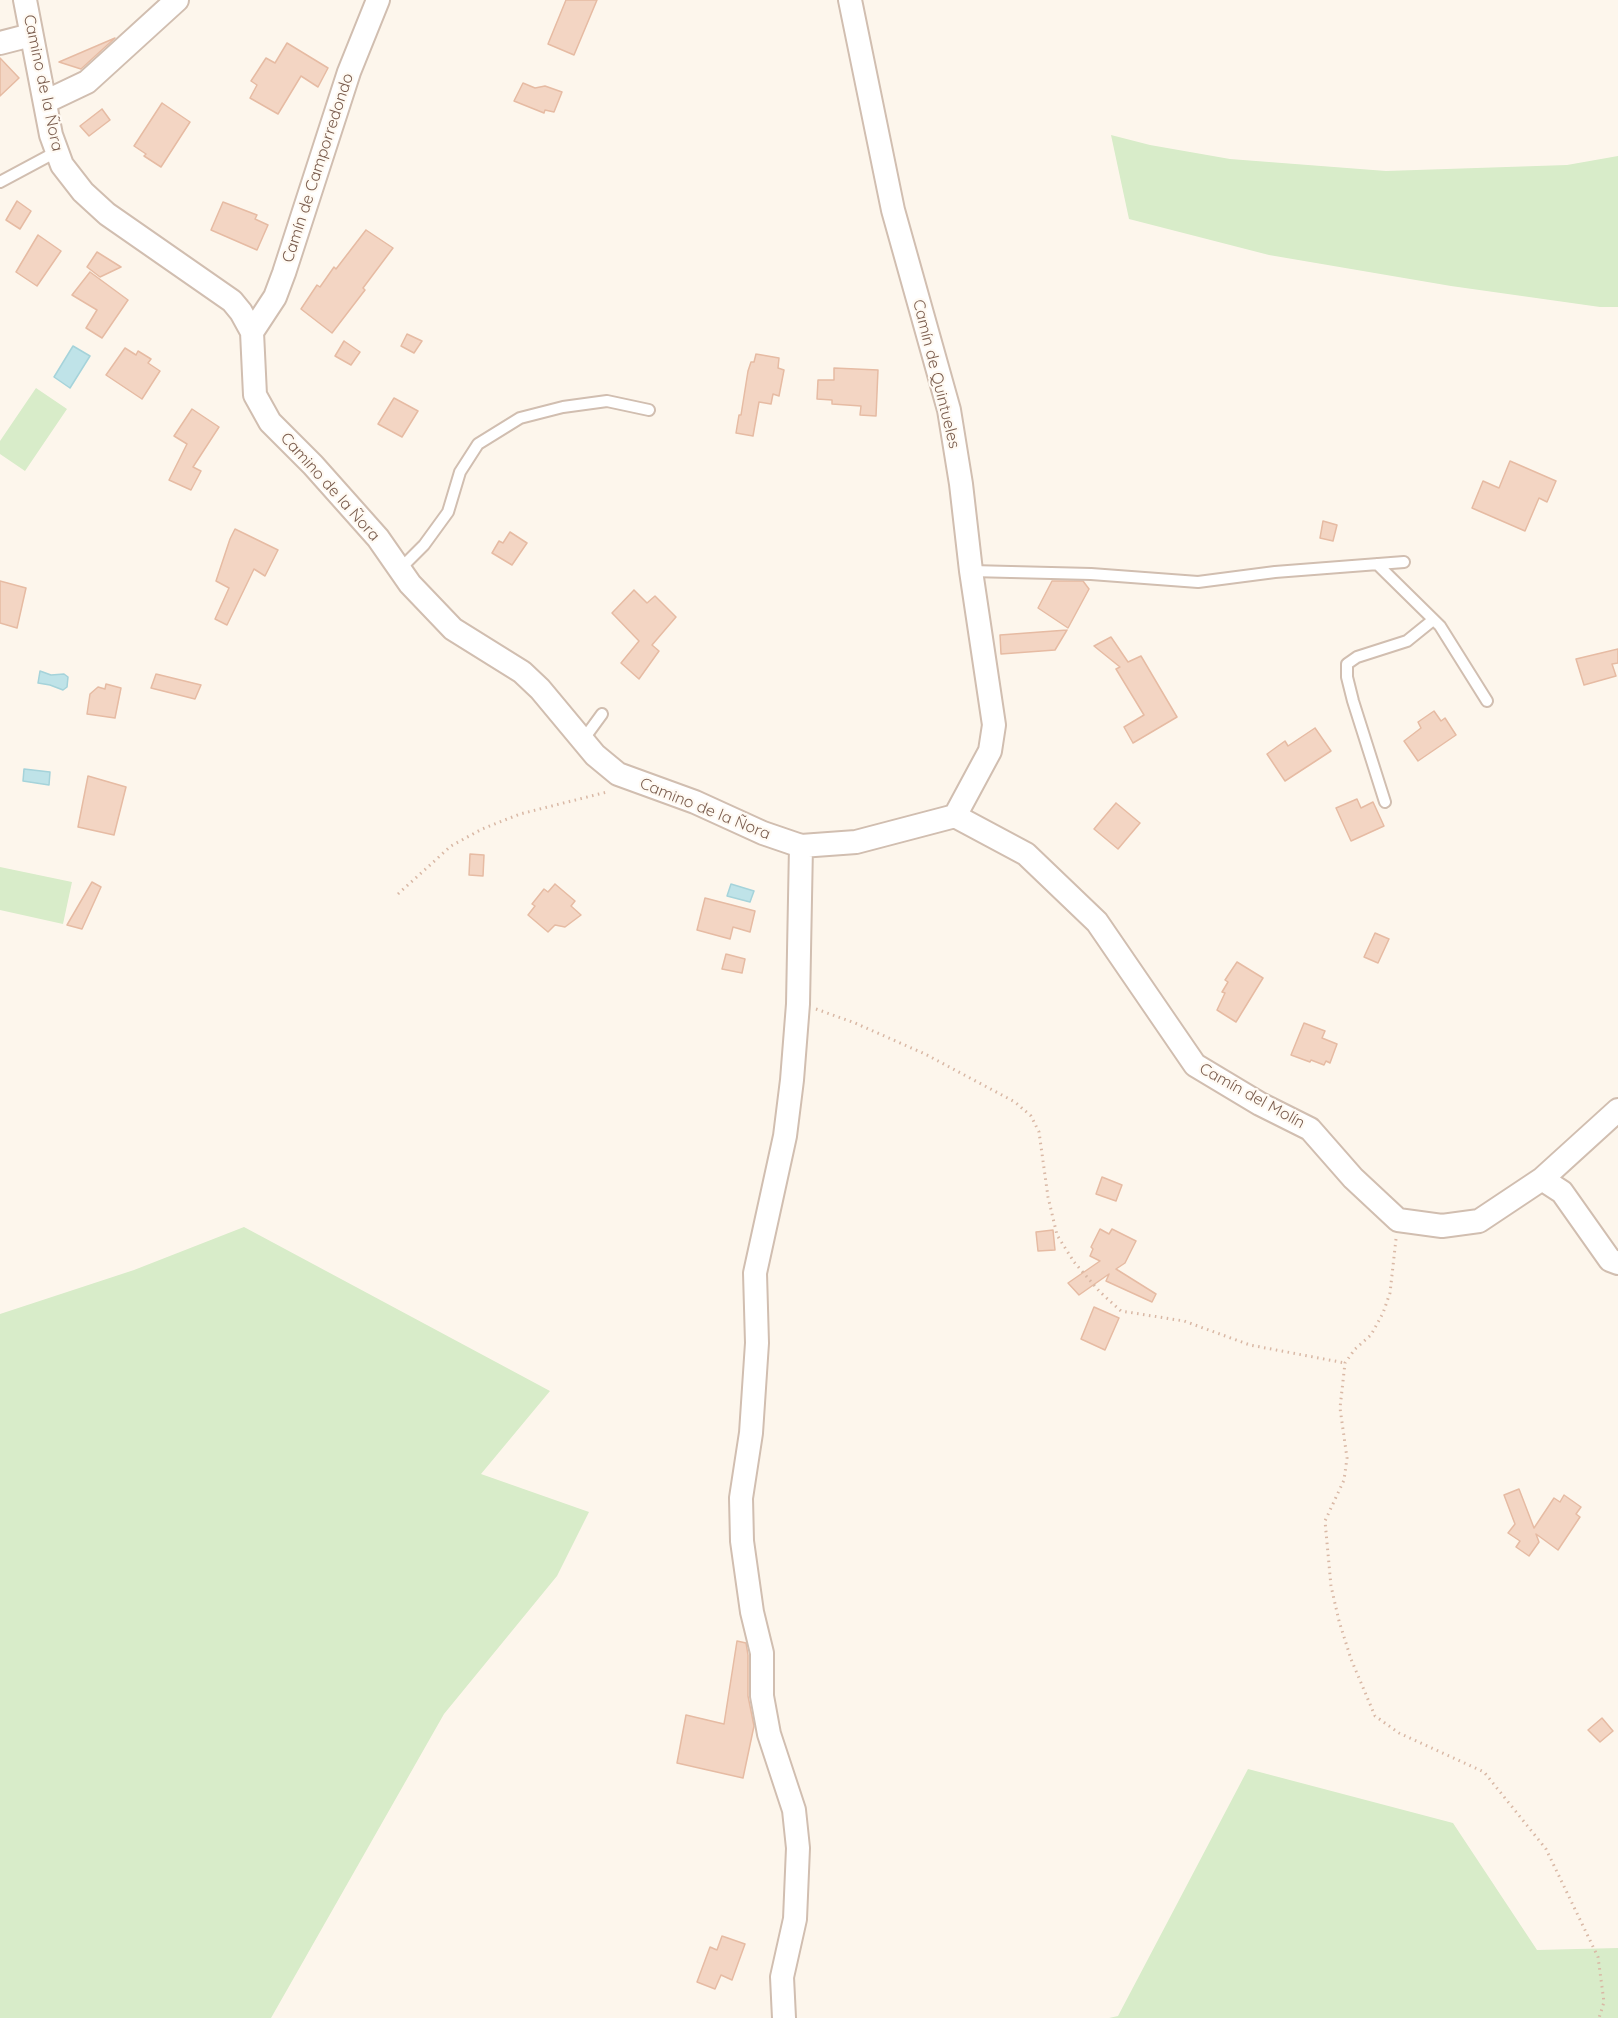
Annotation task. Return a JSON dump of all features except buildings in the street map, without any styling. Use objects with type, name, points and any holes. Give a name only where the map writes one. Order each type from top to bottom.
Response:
[{"type":"street","name":"Camino de la Ñora","points":[[25,0],[56,152],[62,165],[83,192],[107,214],[232,300],[252,332],[255,395],[270,422],[314,465],[378,538],[410,584],[453,629],[522,672],[540,689],[595,755],[618,774],[694,802],[763,833],[801,846]]},
{"type":"street","points":[[45,102],[87,82],[177,0]]},
{"type":"street","name":"Camín de Camporredondo","points":[[252,332],[275,297],[349,72],[378,0]]},
{"type":"street","name":"Camín de Quintueles","points":[[850,0],[893,210],[948,410],[962,484],[971,571],[994,725],[990,751],[955,816]]},
{"type":"street","points":[[0,43],[31,35]]},
{"type":"street","points":[[784,2018],[782,1977],[795,1919],[798,1848],[794,1810],[769,1734],[762,1696],[762,1653],[752,1612],[742,1541],[741,1498],[751,1433],[757,1343],[755,1273],[785,1136],[798,1004],[801,846],[856,842],[955,816]]},
{"type":"street","name":"Camín del Molín","points":[[955,816],[1026,854],[1097,922],[1195,1065],[1260,1104],[1310,1129],[1353,1178],[1398,1220]]},
{"type":"street","points":[[1398,1220],[1442,1226],[1479,1221],[1542,1179],[1618,1110]]},
{"type":"street","points":[[1542,1179],[1562,1192],[1610,1260],[1618,1263]]},
{"type":"lane","points":[[0,183],[56,152]]},
{"type":"lane","points":[[400,569],[424,545],[448,512],[460,472],[478,444],[520,418],[563,407],[607,401],[649,410]]},
{"type":"lane","points":[[971,571],[1091,574],[1198,582],[1275,572],[1404,562]]},
{"type":"lane","points":[[1377,564],[1440,626],[1487,701]]},
{"type":"lane","points":[[1385,801],[1353,701],[1347,677],[1347,664],[1357,657],[1407,641],[1433,620]]},
{"type":"lane","points":[[583,740],[602,714]]},
{"type":"path","points":[[398,894],[451,846],[483,829],[519,814],[610,792],[629,778]]},
{"type":"path","points":[[798,1004],[855,1023],[926,1054],[1015,1102],[1031,1116],[1039,1132],[1048,1197],[1058,1235],[1074,1262],[1100,1292],[1121,1311],[1184,1321],[1250,1345],[1345,1363]]},
{"type":"path","points":[[1398,1220],[1390,1293],[1383,1313],[1371,1335],[1355,1349],[1345,1363],[1340,1408],[1347,1458],[1344,1480],[1325,1521],[1331,1586],[1339,1621],[1351,1659],[1375,1716],[1399,1733],[1484,1773],[1545,1849],[1598,1957],[1604,2002],[1599,2018]]},
{"type":"green space","points":[[1111,135],[1150,145],[1230,159],[1386,171],[1567,165],[1618,156],[1618,307],[1600,307],[1451,286],[1269,255],[1129,219]]},
{"type":"green space","points":[[36,388],[67,409],[25,471],[0,454],[0,441]]},
{"type":"green space","points":[[0,867],[72,882],[63,924],[0,910]]},
{"type":"green space","points":[[244,1227],[550,1391],[481,1474],[589,1512],[557,1576],[444,1714],[271,2018],[0,2018],[0,1314],[134,1270]]},
{"type":"green space","points":[[1248,1769],[1453,1823],[1537,1950],[1618,1948],[1618,2018],[1109,2018],[1118,2016]]},
{"type":"water","points":[[73,346],[90,356],[70,388],[54,377]]},
{"type":"water","points":[[40,671],[51,675],[64,674],[68,677],[67,687],[63,690],[38,683]]},
{"type":"water","points":[[24,769],[50,772],[49,785],[23,781]]},
{"type":"water","points":[[731,884],[754,891],[750,902],[727,896]]}]
